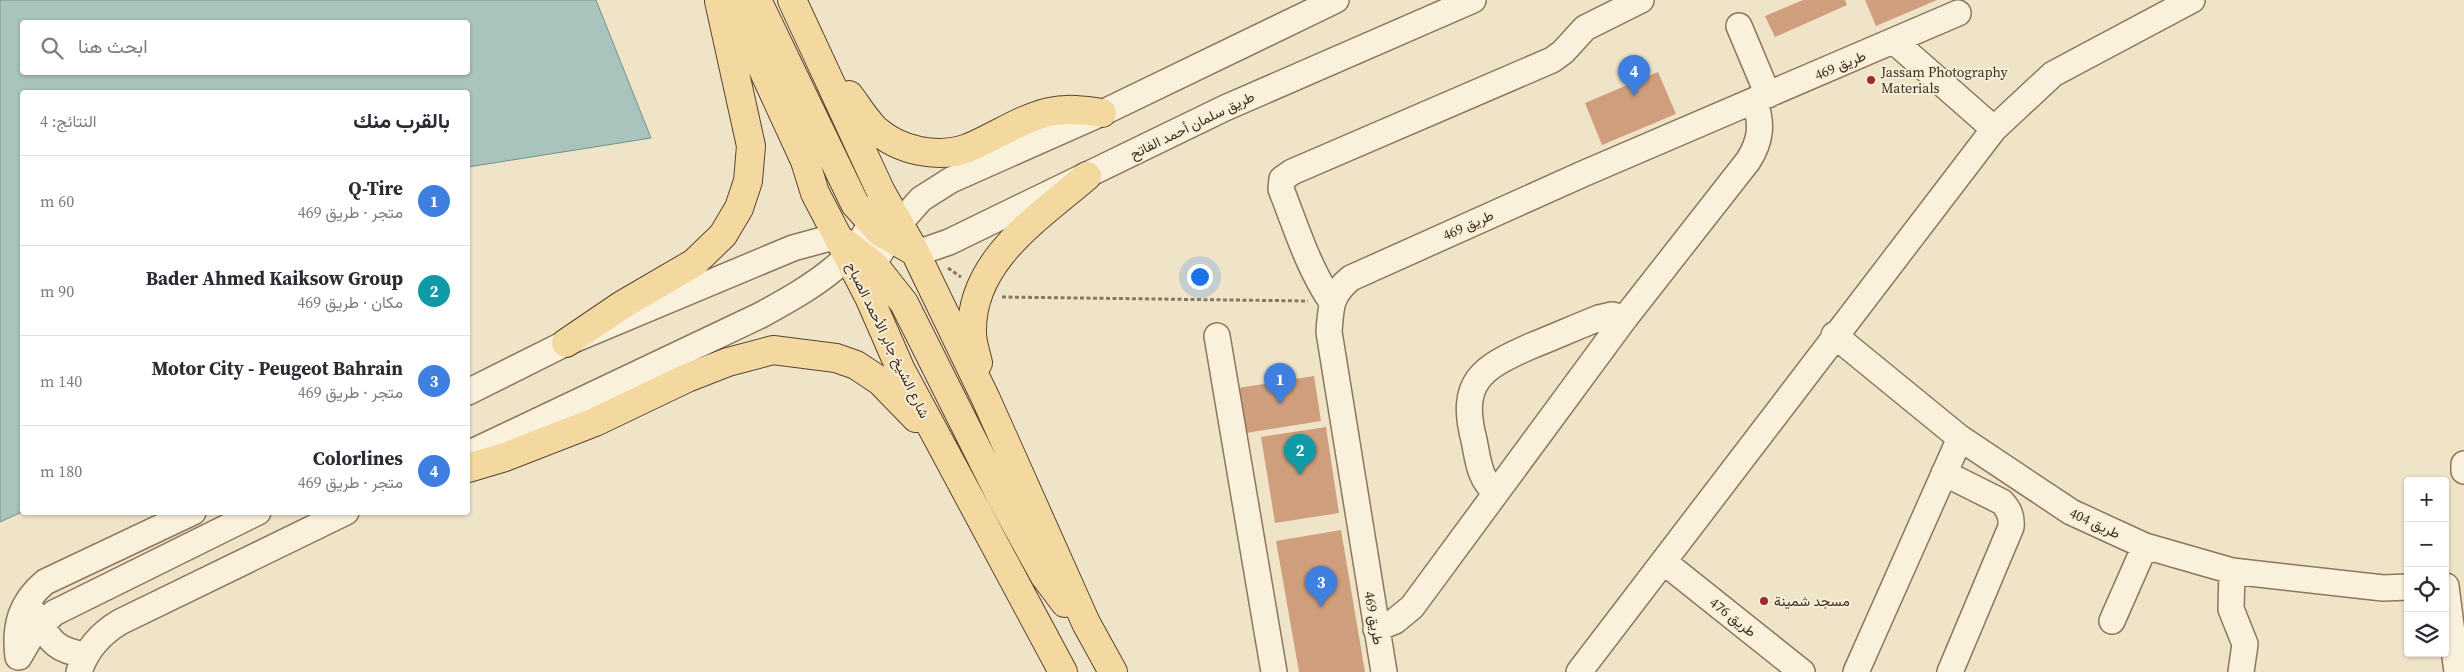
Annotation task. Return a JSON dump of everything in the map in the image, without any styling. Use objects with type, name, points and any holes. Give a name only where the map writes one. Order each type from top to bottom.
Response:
[{"type":"main road","points":[[566,343],[622,305],[694,263],[723,235],[739,208],[748,181],[751,146],[718,0]]},
{"type":"main road","name":"شارع الشيخ جابر الأحمد الصباح","points":[[731,0],[805,161],[815,193],[853,252],[869,297],[900,368],[1063,672]]},
{"type":"main road","points":[[757,0],[849,192],[886,229],[914,250],[986,399],[1086,623],[1114,672]]},
{"type":"main road","points":[[792,0],[817,50],[881,192],[886,229]]},
{"type":"main road","points":[[817,50],[868,121],[888,138],[912,149],[940,153],[968,148],[1050,112],[1076,109],[1102,113]]},
{"type":"main road","points":[[986,399],[972,335],[975,305],[980,290],[989,270],[1002,252],[1086,176]]},
{"type":"main road","points":[[853,252],[904,303],[1044,575],[1056,593],[1086,623]]},
{"type":"main road","points":[[470,467],[595,422],[687,378],[728,362],[773,350],[836,358],[856,365],[880,381],[940,442]]},
{"type":"street","points":[[470,453],[761,315],[814,283],[886,229],[921,199],[950,180],[1102,113],[1336,0]]},
{"type":"street","name":"طريق سلمان أحمد الفاتح","points":[[914,250],[926,250],[940,246],[1243,100],[1473,0]]},
{"type":"street","points":[[1331,301],[1318,283],[1305,251],[1281,189],[1282,179],[1292,172],[1552,60],[1563,52],[1585,28],[1640,0]]},
{"type":"street","points":[[1579,672],[1834,335],[1994,129],[2053,74],[2192,0]]},
{"type":"street","name":"طريق 469","points":[[1384,672],[1329,332],[1331,301],[1341,286],[1351,278],[1585,172],[1895,42],[1958,13]]},
{"type":"street","points":[[1376,629],[1395,621],[1412,607],[1625,318],[1754,152],[1760,132],[1761,98],[1739,26]]},
{"type":"street","points":[[1895,42],[1994,129]]},
{"type":"street","points":[[470,391],[566,343],[793,248],[826,239],[853,252]]},
{"type":"street","points":[[1496,492],[1487,485],[1482,475],[1468,417],[1470,396],[1479,378],[1486,370],[1503,358],[1598,318],[1612,315],[1625,318]]},
{"type":"street","name":"طريق 404","points":[[1834,335],[1960,438],[2071,512],[2145,546],[2232,571],[2382,588],[2404,587]]},
{"type":"street","points":[[1217,336],[1274,672]]},
{"type":"street","points":[[1856,672],[1960,438]]},
{"type":"street","points":[[2464,464],[2464,471]]},
{"type":"street","points":[[1944,473],[2002,502],[2012,518],[2011,527],[1950,672]]},
{"type":"street","points":[[20,665],[17,630],[26,601],[45,582],[187,515]]},
{"type":"street","points":[[20,665],[33,632],[66,606],[252,515]]},
{"type":"street","points":[[26,601],[53,642],[83,663],[100,636],[120,622],[340,515]]},
{"type":"street","points":[[2112,621],[2145,546]]},
{"type":"street","name":"طريق 476","points":[[1664,562],[1802,672]]},
{"type":"street","points":[[2232,571],[2231,609],[2245,644],[2241,672]]},
{"type":"street","points":[[2449,585],[2464,583]]},
{"type":"street","points":[[2449,612],[2457,672]]},
{"type":"path","points":[[940,246],[949,269],[990,296],[1331,301]]},
{"type":"water","points":[[0,0],[596,0],[651,138],[470,167],[470,90],[20,90],[20,513],[0,522]]},
{"type":"building","points":[[1803,0],[1845,0],[1847,5],[1775,37],[1765,16]]},
{"type":"building","points":[[1865,0],[1937,0],[1876,26]]},
{"type":"building","points":[[1658,72],[1676,114],[1602,145],[1585,103]]},
{"type":"building","points":[[1314,376],[1321,421],[1246,433],[1238,388]]},
{"type":"building","points":[[1326,427],[1339,513],[1275,523],[1261,437]]},
{"type":"building","points":[[1341,530],[1365,672],[1299,672],[1276,541]]},
{"type":"place","name":"Jassam Photography Materials","points":[[1871,80]]},
{"type":"place","name":"Colorlines","points":[[1634,96]]},
{"type":"place","name":"Q-Tire","points":[[1280,404]]},
{"type":"place","name":"Bader Ahmed Kaiksow Group","points":[[1300,475]]},
{"type":"place","name":"مسجد شمينة","points":[[1764,601]]},
{"type":"place","name":"Motor City - Peugeot Bahrain","points":[[1321,607]]}]
